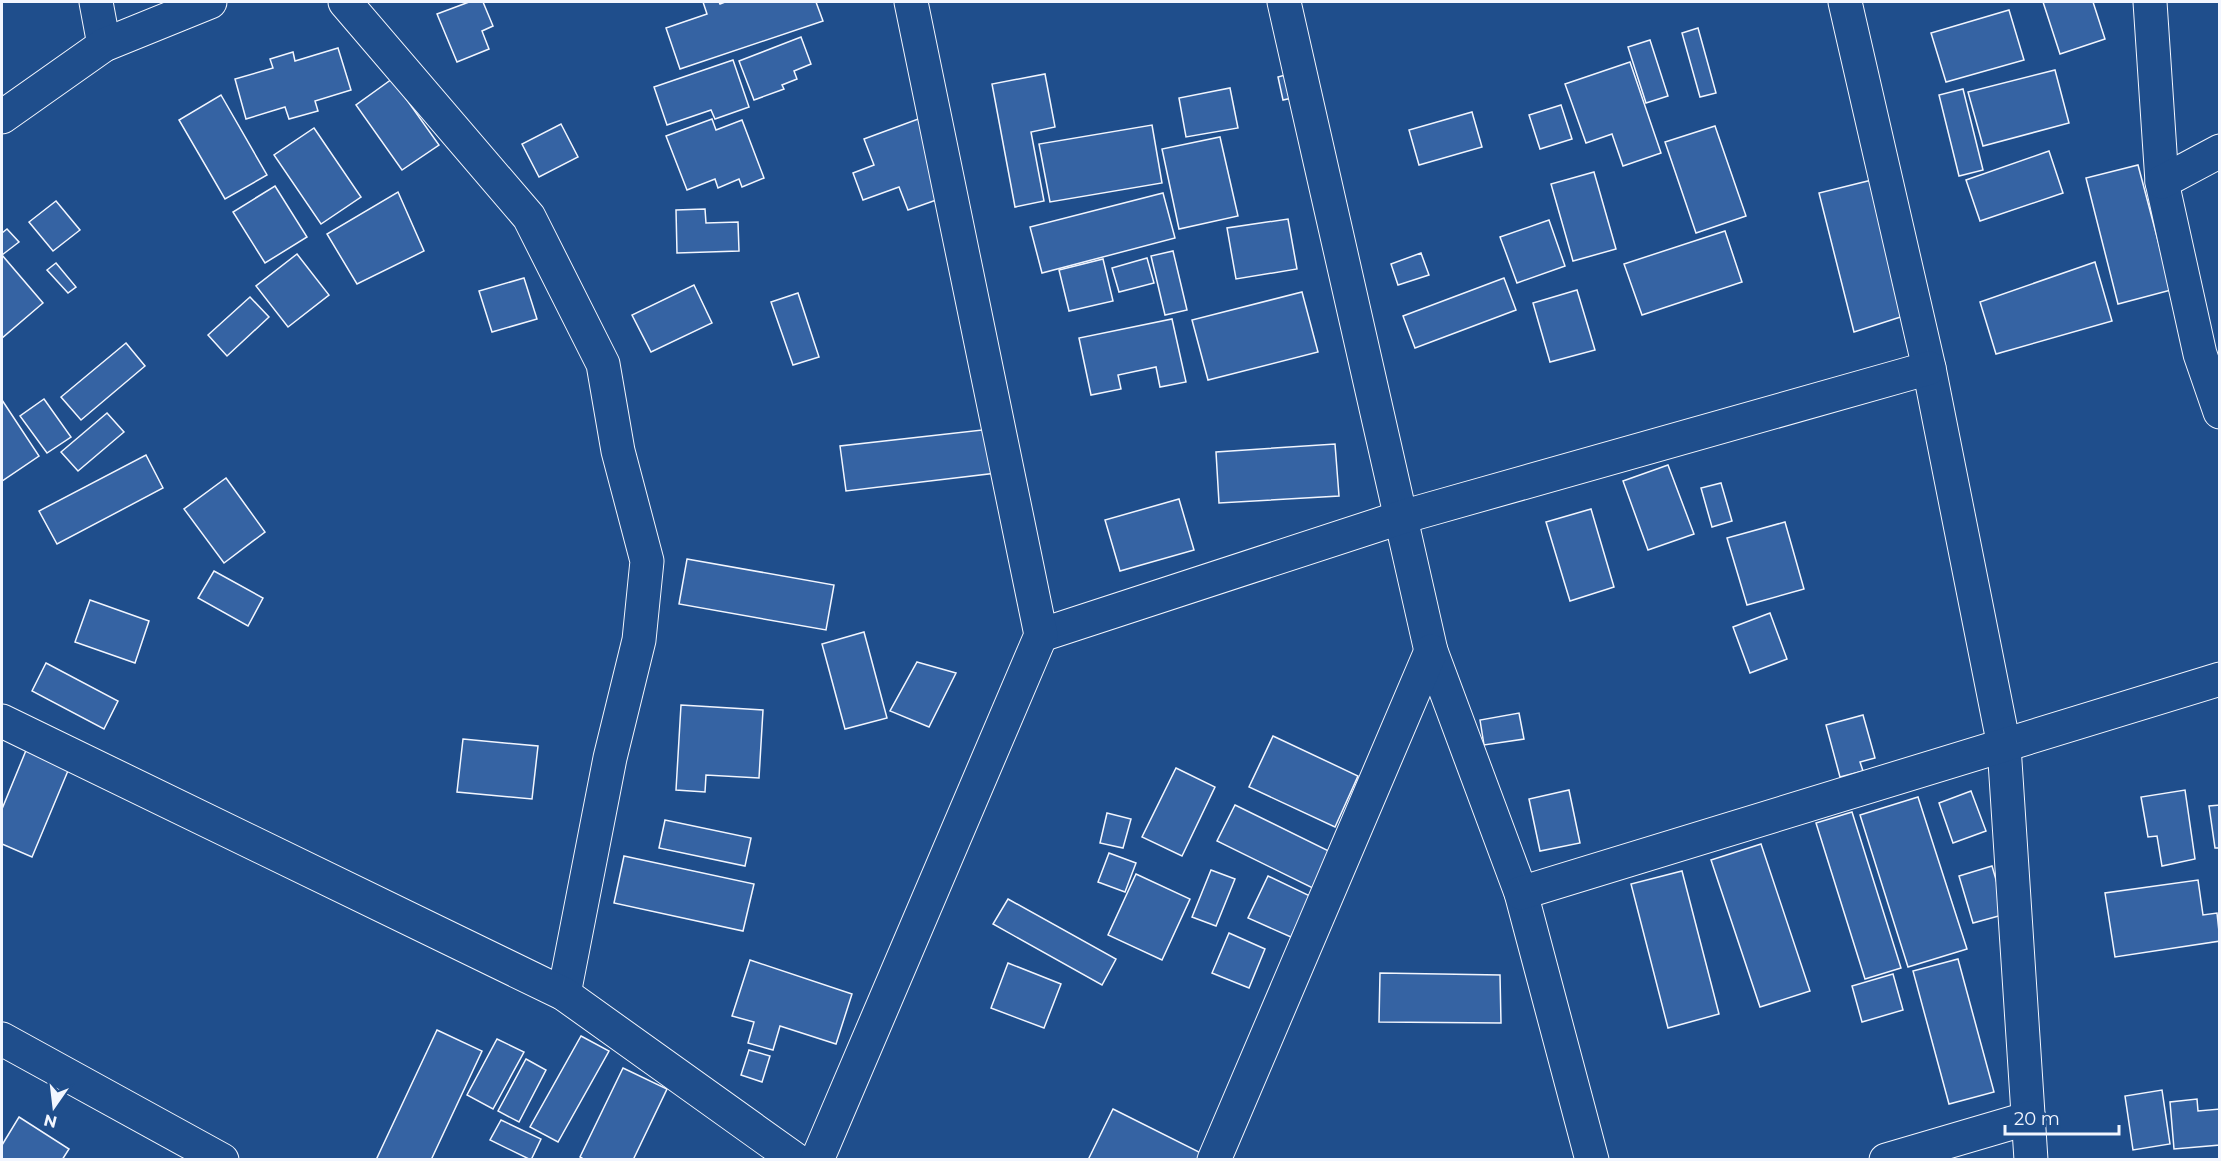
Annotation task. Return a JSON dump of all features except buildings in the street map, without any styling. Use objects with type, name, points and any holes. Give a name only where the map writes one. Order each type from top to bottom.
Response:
[{"type":"street","points":[[96,2],[104,45]]},
{"type":"street","points":[[2,117],[104,45],[210,2]]},
{"type":"street","points":[[345,2],[529,217],[603,364],[618,451],[647,561],[639,640],[610,758],[564,994]]},
{"type":"street","points":[[818,1160],[1041,634],[911,2]]},
{"type":"street","points":[[1284,2],[1431,651],[1521,893],[1593,1160]]},
{"type":"street","points":[[1845,2],[1929,368],[2004,746],[2031,1160]]},
{"type":"street","points":[[2150,2],[2162,182],[2200,354],[2220,412]]},
{"type":"street","points":[[2162,182],[2220,151]]},
{"type":"street","points":[[1041,634],[1402,517],[1929,368]]},
{"type":"street","points":[[1214,1159],[1431,651]]},
{"type":"street","points":[[1521,893],[2220,679]]},
{"type":"street","points":[[2,721],[564,994],[796,1160]]},
{"type":"street","points":[[2,1039],[222,1160]]},
{"type":"street","points":[[1886,1160],[2029,1118]]}]
